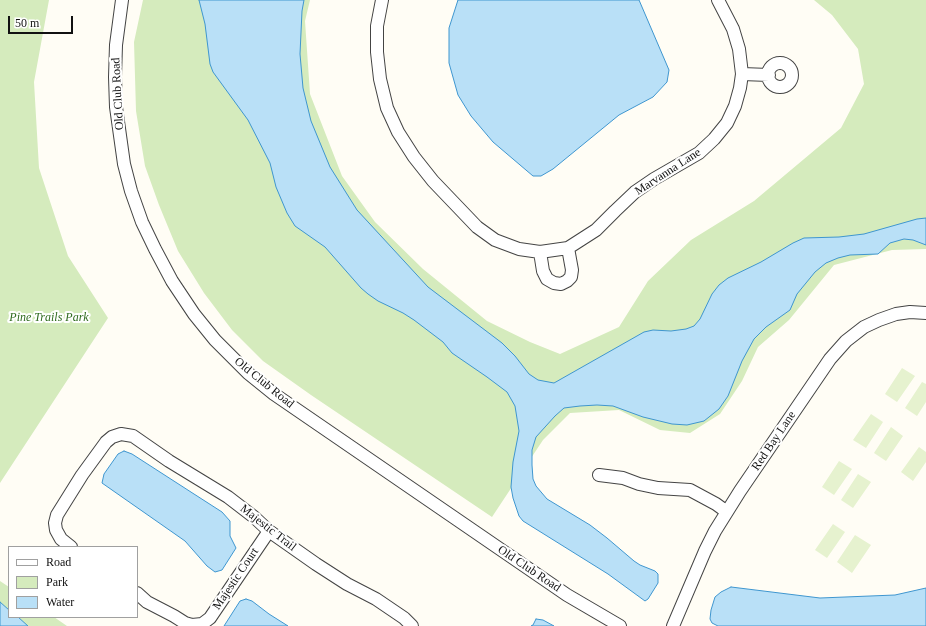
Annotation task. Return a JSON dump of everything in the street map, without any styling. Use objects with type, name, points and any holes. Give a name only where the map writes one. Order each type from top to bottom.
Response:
[{"type":"street","name":"Old Club Road","points":[[122,0],[116,45],[115,77],[116,107],[124,164],[131,191],[142,222],[172,281],[194,314],[215,340],[242,368],[274,394],[567,595],[620,626]]},
{"type":"street","name":"Marvanna Lane","points":[[382,0],[377,26],[377,52],[380,80],[387,108],[398,132],[433,181],[477,227],[494,240],[519,249],[540,252],[568,248],[596,230],[635,192],[654,179],[699,153],[714,139],[727,123],[735,106],[742,74],[739,49],[733,29],[718,0]]},
{"type":"street","points":[[742,74],[768,75]]},
{"type":"street","points":[[540,252],[543,271],[547,278],[554,283],[561,284],[567,281],[571,276],[572,270],[568,248]]},
{"type":"street","name":"Red Bay Lane","points":[[673,626],[705,550],[715,531],[830,359],[846,341],[864,327],[896,314],[910,312],[926,313]]},
{"type":"street","name":"Majestic Trail","points":[[70,546],[61,539],[56,530],[55,523],[57,515],[82,475],[106,442],[112,437],[121,434],[132,436],[228,497],[254,517],[269,531],[316,564],[347,584],[376,599],[404,618],[412,626]]},
{"type":"street","points":[[599,475],[623,478],[639,484],[658,488],[690,490],[716,504],[727,512]]},
{"type":"street","name":"Majestic Court","points":[[138,594],[147,602],[185,623],[192,625],[202,624],[210,618],[269,531]]},
{"type":"green space","name":"Pine Trails Park","points":[[0,0],[49,0],[34,82],[39,168],[68,256],[108,318],[0,483]]},
{"type":"green space","points":[[143,0],[310,0],[305,21],[310,94],[342,176],[375,222],[423,269],[487,321],[530,342],[560,354],[619,327],[648,281],[691,240],[754,201],[841,128],[864,84],[858,49],[832,15],[814,0],[926,0],[926,249],[892,250],[834,265],[789,320],[758,347],[742,381],[720,414],[690,433],[660,430],[619,410],[570,413],[543,440],[492,517],[263,361],[232,330],[204,293],[178,251],[145,166],[136,111],[134,42]]},
{"type":"green space","points":[[902,368],[915,376],[897,402],[885,394]]},
{"type":"green space","points":[[922,382],[926,384],[926,402],[917,416],[905,408]]},
{"type":"green space","points":[[871,414],[883,422],[866,448],[853,440]]},
{"type":"green space","points":[[891,427],[903,436],[886,461],[874,453]]},
{"type":"green space","points":[[919,447],[926,452],[926,462],[913,481],[901,472]]},
{"type":"green space","points":[[839,461],[852,469],[834,495],[822,487]]},
{"type":"green space","points":[[858,474],[871,482],[853,508],[841,500]]},
{"type":"green space","points":[[833,524],[845,532],[827,558],[815,550]]},
{"type":"green space","points":[[855,535],[871,545],[852,573],[837,562]]},
{"type":"green space","points":[[0,581],[8,586],[8,618],[55,618],[67,626],[0,626]]},
{"type":"water","points":[[199,0],[304,0],[300,54],[303,88],[311,121],[330,167],[357,210],[428,287],[502,343],[515,356],[529,374],[538,380],[554,383],[644,332],[653,330],[671,331],[686,329],[694,326],[700,319],[712,294],[719,285],[728,278],[761,262],[804,238],[839,237],[864,234],[917,219],[926,218],[926,245],[913,240],[904,239],[890,243],[878,254],[850,255],[826,263],[815,272],[797,294],[790,310],[766,327],[754,339],[742,361],[728,396],[719,409],[704,421],[687,425],[672,424],[643,417],[613,406],[580,406],[564,408],[536,437],[532,450],[532,465],[533,479],[536,486],[547,499],[590,525],[634,561],[655,571],[658,574],[658,583],[648,599],[645,601],[608,574],[523,521],[519,516],[511,487],[513,462],[519,431],[515,406],[507,392],[452,353],[443,342],[414,320],[368,294],[325,247],[295,226],[287,213],[276,187],[270,163],[248,120],[213,72],[210,64],[205,24]]},
{"type":"water","points":[[458,0],[639,0],[669,70],[667,82],[653,97],[619,115],[553,169],[541,176],[533,176],[493,142],[471,116],[458,95],[449,63],[449,28]]},
{"type":"water","points":[[124,451],[132,454],[222,512],[230,521],[230,536],[236,548],[222,570],[215,572],[207,566],[185,541],[102,483],[104,474],[118,454]]},
{"type":"water","points":[[731,587],[820,598],[895,595],[926,588],[926,626],[718,626],[712,623],[710,619],[715,597]]},
{"type":"water","points":[[246,599],[252,601],[288,626],[224,626],[240,601]]},
{"type":"water","points":[[0,602],[8,609],[8,618],[19,618],[28,626],[0,626]]},
{"type":"water","points":[[536,619],[543,620],[554,626],[531,626]]}]
